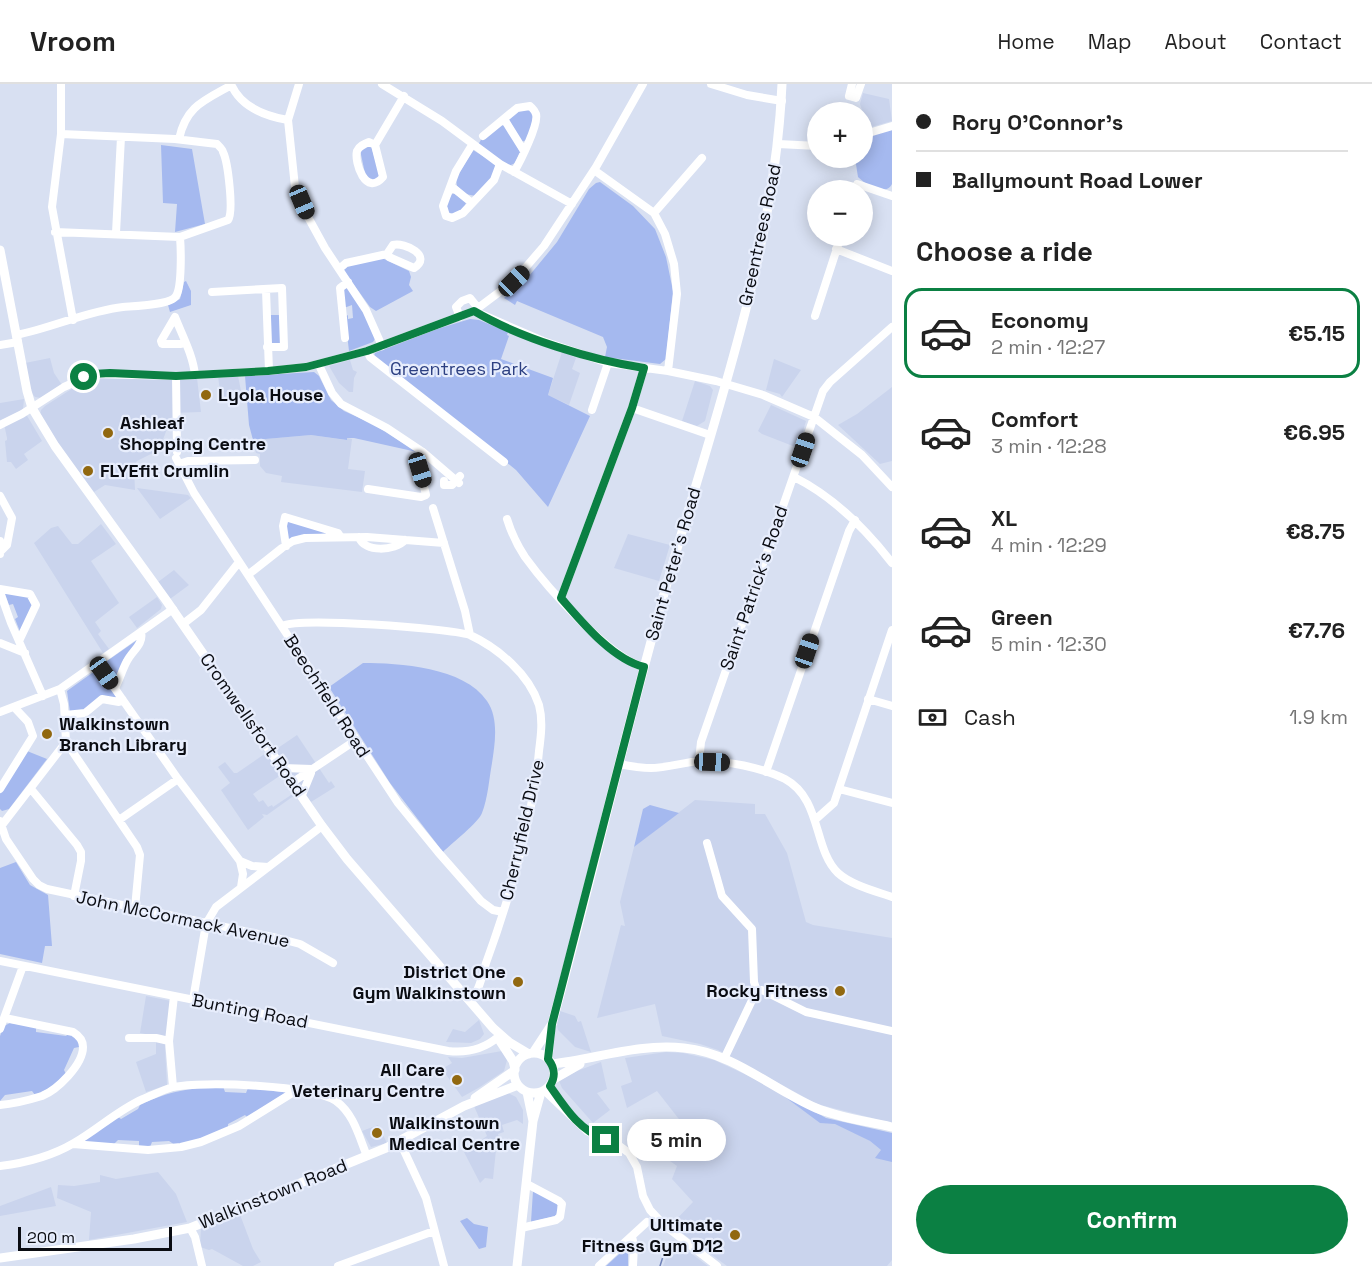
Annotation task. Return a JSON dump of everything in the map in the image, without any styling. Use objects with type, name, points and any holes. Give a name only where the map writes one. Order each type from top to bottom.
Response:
[{"type":"main road","name":"Greentrees Road","points":[[725,384],[773,186],[782,84]]},
{"type":"main road","name":"Cromwellsfort Road","points":[[0,250],[32,408],[55,446],[173,609],[347,860],[493,1028],[509,1042],[531,1054]]},
{"type":"main road","name":"Saint Peter's Road","points":[[550,1062],[552,1024],[644,667],[725,384]]},
{"type":"main road","name":"Saint Peter's Road","points":[[531,1054],[552,1024]]},
{"type":"main road","name":"Cromwellsfort Road","points":[[493,1028],[513,1061],[515,1069]]},
{"type":"main road","points":[[533,1121],[527,1092],[518,1085],[515,1076],[515,1069],[520,1059],[531,1054],[538,1054],[550,1062],[590,1059],[635,1049],[674,1047],[703,1051],[724,1059],[816,1108],[892,1127]]},
{"type":"main road","points":[[527,1092],[547,1087],[590,1059]]},
{"type":"main road","points":[[517,1266],[533,1121],[547,1087],[550,1062]]},
{"type":"main road","name":"Walkinstown Road","points":[[0,1258],[134,1239],[190,1228],[400,1142],[464,1106],[515,1069]]},
{"type":"main road","name":"Walkinstown Road","points":[[464,1106],[518,1085]]},
{"type":"street","points":[[62,84],[61,134],[52,207],[73,320]]},
{"type":"street","points":[[299,84],[288,120],[295,187],[308,217],[370,317],[382,345]]},
{"type":"street","points":[[382,84],[442,121],[471,145],[500,164],[572,204]]},
{"type":"street","points":[[0,425],[64,387],[93,374],[176,376],[268,371],[319,365],[367,351],[476,310],[526,269],[544,246],[627,116],[643,84]]},
{"type":"street","points":[[711,84],[747,95],[782,101]]},
{"type":"street","points":[[852,84],[849,96],[856,98],[861,84]]},
{"type":"street","points":[[179,139],[183,121],[188,114],[230,85],[249,105],[269,117],[288,120]]},
{"type":"street","points":[[375,145],[369,142],[361,145],[357,151],[362,176],[365,181],[373,184],[383,177],[375,145],[404,96]]},
{"type":"street","points":[[483,136],[523,106],[530,106],[534,110],[536,117],[524,152],[514,172]]},
{"type":"street","points":[[504,119],[524,152]]},
{"type":"street","points":[[873,132],[892,126]]},
{"type":"street","points":[[56,232],[180,237],[228,220],[232,206],[223,151],[217,144],[179,139],[61,134]]},
{"type":"street","points":[[116,233],[121,137]]},
{"type":"street","points":[[778,144],[807,145]]},
{"type":"street","points":[[471,145],[456,171],[443,206],[446,216],[457,217],[472,203],[494,180],[500,164]]},
{"type":"street","points":[[654,213],[702,158]]},
{"type":"street","points":[[594,170],[654,213],[665,234],[671,252],[677,287],[668,371]]},
{"type":"street","points":[[451,186],[472,203]]},
{"type":"street","points":[[873,190],[892,194]]},
{"type":"street","points":[[0,345],[110,309],[172,300],[177,295],[179,283],[180,237]]},
{"type":"street","points":[[815,316],[837,246]]},
{"type":"street","points":[[836,249],[892,271]]},
{"type":"street","points":[[339,268],[346,263],[387,254]]},
{"type":"street","points":[[345,338],[347,313],[340,288],[348,282]]},
{"type":"street","points":[[213,292],[282,288],[284,346],[267,347]]},
{"type":"street","points":[[266,290],[268,371]]},
{"type":"street","points":[[460,317],[456,307],[462,301],[470,298],[476,310],[535,338],[608,363],[668,371],[763,395],[814,417],[862,455],[892,487]]},
{"type":"street","name":"Saint Patrick's Road","points":[[699,761],[701,742],[707,724],[823,391],[830,382],[892,327]]},
{"type":"street","points":[[185,343],[195,375]]},
{"type":"street","points":[[367,351],[370,357],[504,462]]},
{"type":"street","points":[[592,410],[608,363]]},
{"type":"street","points":[[319,365],[332,393],[341,404],[377,422],[423,452],[458,480],[452,485],[444,485],[444,481]]},
{"type":"street","points":[[561,598],[632,408],[644,368]]},
{"type":"street","points":[[176,376],[177,458],[188,461],[255,460]]},
{"type":"street","points":[[632,408],[710,435]]},
{"type":"street","points":[[368,489],[421,497],[426,495],[420,470],[420,455],[423,452]]},
{"type":"street","name":"Beechfield Road","points":[[177,458],[194,493],[398,803],[481,901],[493,910],[503,912]]},
{"type":"street","points":[[794,477],[824,495],[855,520],[892,563]]},
{"type":"street","points":[[0,496],[12,518],[7,545],[0,554]]},
{"type":"street","points":[[282,626],[296,623],[361,625],[436,629],[470,635],[465,611],[433,508]]},
{"type":"street","points":[[286,546],[283,526],[285,517],[338,533],[341,537]]},
{"type":"street","points":[[507,519],[526,558],[585,626],[632,663],[644,667]]},
{"type":"street","points":[[766,772],[849,531],[855,520]]},
{"type":"street","points":[[249,574],[293,541],[305,538],[359,537],[444,543]]},
{"type":"street","points":[[0,541],[0,554]]},
{"type":"street","points":[[192,636],[194,622],[201,610],[239,562]]},
{"type":"street","points":[[19,640],[24,634],[36,605],[30,594],[0,591],[19,640],[43,696]]},
{"type":"street","points":[[0,712],[60,689],[173,609]]},
{"type":"street","points":[[183,624],[201,610]]},
{"type":"street","points":[[816,819],[834,803],[892,630]]},
{"type":"street","points":[[115,687],[127,660],[140,644],[141,632]]},
{"type":"street","name":"Cherryfield Drive","points":[[470,635],[500,654],[515,668],[534,695],[541,716],[538,764],[532,798],[503,912],[476,991],[470,1001]]},
{"type":"street","points":[[0,643],[25,653]]},
{"type":"street","points":[[97,663],[178,779],[240,861],[243,874],[241,887]]},
{"type":"street","points":[[60,689],[65,715],[66,742],[140,855],[135,908]]},
{"type":"street","points":[[65,715],[85,713],[102,699],[119,702],[123,700]]},
{"type":"street","points":[[868,699],[892,706]]},
{"type":"street","points":[[0,789],[33,736],[28,722],[14,707]]},
{"type":"street","points":[[293,782],[356,740]]},
{"type":"street","points":[[1,823],[31,789],[66,742]]},
{"type":"street","points":[[619,764],[652,768],[699,761],[725,762],[766,772],[788,781],[795,786],[816,819],[825,852],[839,874],[892,897]]},
{"type":"street","points":[[283,768],[313,769]]},
{"type":"street","points":[[302,795],[306,779],[313,769]]},
{"type":"street","points":[[119,820],[178,779]]},
{"type":"street","points":[[31,789],[81,852],[74,896]]},
{"type":"street","points":[[839,789],[892,803]]},
{"type":"street","name":"John McCormack Avenue","points":[[1,823],[6,839],[33,879],[47,889],[300,944],[333,963]]},
{"type":"street","points":[[193,1000],[207,924],[216,907],[322,826]]},
{"type":"street","points":[[706,843],[722,896],[752,928],[754,982],[757,991],[724,1059]]},
{"type":"street","points":[[240,861],[252,866],[268,867]]},
{"type":"street","name":"Bunting Road","points":[[0,961],[448,1051],[462,1052],[478,1048],[498,1038]]},
{"type":"street","points":[[0,1029],[23,966]]},
{"type":"street","points":[[757,991],[762,990],[819,1016],[892,1031]]},
{"type":"street","points":[[173,1087],[169,1041],[174,996]]},
{"type":"street","points":[[0,1105],[43,1095],[53,1089],[70,1075],[83,1047],[80,1037],[73,1032],[4,1018]]},
{"type":"street","points":[[129,1038],[156,1038],[169,1041]]},
{"type":"street","points":[[0,1166],[29,1161],[73,1144],[141,1100],[173,1087],[215,1083],[297,1090],[329,1097],[338,1102],[353,1121],[367,1156]]},
{"type":"street","points":[[547,1087],[587,1131],[618,1145],[629,1153],[637,1167],[643,1196],[650,1210],[663,1224],[717,1266]]},
{"type":"street","points":[[279,1088],[282,1101]]},
{"type":"street","points":[[73,1144],[148,1150],[181,1147],[201,1142],[239,1126],[297,1090]]},
{"type":"street","points":[[91,1131],[93,1146]]},
{"type":"street","points":[[400,1142],[423,1192],[444,1266]]},
{"type":"street","points":[[521,1227],[556,1220],[560,1217],[562,1204],[526,1184]]},
{"type":"street","points":[[599,1266],[647,1222]]},
{"type":"street","points":[[190,1228],[195,1237],[202,1266]]},
{"type":"street","points":[[338,1266],[434,1231]]},
{"type":"street","points":[[632,1237],[633,1266]]},
{"type":"shaded area","points":[[863,93],[889,99],[892,121],[873,127],[873,102],[861,102]]},
{"type":"shaded area","points":[[562,352],[576,358],[572,369],[580,373],[569,405],[548,395]]},
{"type":"shaded area","points":[[50,358],[54,373],[62,385],[41,398],[35,397],[31,392],[25,363]]},
{"type":"shaded area","points":[[774,359],[801,370],[782,397],[780,394],[766,390]]},
{"type":"shaded area","points":[[350,360],[353,370],[357,372],[353,392],[349,392],[339,383],[329,366]]},
{"type":"shaded area","points":[[218,376],[238,376],[242,396],[221,399]]},
{"type":"shaded area","points":[[101,378],[197,378],[201,412],[173,413],[173,424],[167,429],[159,450],[137,461],[134,467],[135,490],[105,485],[94,492],[53,438],[40,415],[45,406],[81,383]]},
{"type":"shaded area","points":[[695,381],[710,386],[713,390],[705,421],[697,426],[682,421]]},
{"type":"shaded area","points":[[892,387],[892,461],[880,464],[838,425],[857,414]]},
{"type":"shaded area","points":[[24,399],[23,409],[42,441],[24,454],[28,460],[16,469],[11,462],[7,462],[5,441],[7,438],[3,419],[0,421],[0,403]]},
{"type":"shaded area","points":[[771,405],[806,421],[798,448],[758,431]]},
{"type":"shaded area","points":[[311,435],[352,439],[348,469],[365,471],[362,492],[281,482],[282,476],[266,473],[260,466],[260,454],[256,453],[253,440]]},
{"type":"shaded area","points":[[137,488],[188,495],[191,498],[160,519]]},
{"type":"shaded area","points":[[101,524],[116,544],[91,561],[119,603],[95,622],[101,631],[98,634],[109,649],[103,653],[34,543],[51,528],[58,526],[72,544],[78,544]]},
{"type":"shaded area","points":[[628,534],[670,545],[659,581],[614,568]]},
{"type":"shaded area","points":[[174,570],[189,585],[170,599],[158,582]]},
{"type":"shaded area","points":[[157,597],[162,605],[161,609],[137,628],[129,617]]},
{"type":"shaded area","points":[[297,735],[329,783],[331,781],[335,787],[311,802],[275,750]]},
{"type":"shaded area","points":[[266,753],[281,775],[253,794],[259,802],[263,800],[268,807],[272,805],[273,807],[294,793],[295,795],[267,815],[262,814],[264,817],[248,830],[221,790],[230,783],[218,767],[225,762],[234,773],[237,773]]},
{"type":"shaded area","points":[[695,800],[755,804],[755,814],[765,814],[787,853],[806,922],[892,938],[892,1123],[817,1104],[718,1050],[662,1036],[655,1004],[597,1018],[621,925],[625,926],[620,902],[634,847]]},
{"type":"shaded area","points":[[146,996],[171,1001],[165,1047],[167,1085],[146,1092],[136,1062],[156,1054],[156,1036],[140,1033]]},
{"type":"shaded area","points":[[560,1011],[575,1016],[578,1022],[581,1021],[591,1052],[575,1047],[558,1030]]},
{"type":"shaded area","points":[[479,1020],[484,1034],[480,1039],[471,1043],[446,1042],[453,1029],[465,1032]]},
{"type":"shaded area","points":[[502,1051],[507,1060],[504,1071],[462,1097],[442,1069],[452,1063],[448,1057],[462,1058]]},
{"type":"shaded area","points":[[666,1052],[683,1053],[714,1060],[751,1077],[870,1141],[892,1159],[892,1260],[887,1266],[727,1266],[671,1225],[693,1202],[672,1179],[677,1166],[659,1153],[682,1123],[657,1091],[627,1108],[621,1086],[632,1082],[625,1058]]},
{"type":"shaded area","points":[[601,1062],[607,1089],[597,1093],[610,1110],[593,1123],[562,1088],[559,1081]]},
{"type":"shaded area","points":[[508,1093],[516,1097],[523,1110],[523,1124],[517,1120],[502,1125],[504,1132],[498,1134],[502,1147],[496,1150],[493,1179],[485,1178],[480,1183],[464,1152],[487,1136],[474,1106]]},
{"type":"shaded area","name":"Walkinstown Medical Centre","points":[[378,1125],[387,1143],[371,1147],[362,1131]]},
{"type":"shaded area","points":[[158,1172],[176,1194],[187,1222],[89,1240],[91,1212],[57,1198],[58,1185],[74,1186],[100,1182],[100,1175],[116,1179]]},
{"type":"shaded area","points":[[51,1187],[56,1206],[0,1216],[0,1206]]},
{"type":"shaded area","points":[[239,1212],[253,1249],[261,1262],[253,1266],[243,1266],[212,1249],[200,1247],[201,1227]]},
{"type":"shaded area","points":[[673,1240],[708,1266],[663,1266]]},
{"type":"green space","points":[[522,109],[531,110],[534,120],[526,140],[522,142],[509,120]]},
{"type":"green space","points":[[501,125],[506,126],[520,152],[515,163],[509,166],[478,145],[482,138]]},
{"type":"green space","points":[[892,128],[892,184],[885,190],[873,187],[873,180],[862,180],[858,177],[857,168],[873,168],[873,135]]},
{"type":"green space","points":[[161,145],[192,149],[205,224],[175,232],[177,204],[163,203]]},
{"type":"green space","points":[[365,146],[371,146],[380,176],[375,181],[366,178],[360,150]]},
{"type":"green space","points":[[473,150],[496,164],[492,180],[476,196],[465,194],[457,186],[456,179]]},
{"type":"green space","points":[[600,182],[633,206],[655,229],[666,257],[673,291],[666,359],[660,364],[605,357],[607,347],[603,337],[517,301],[515,305],[504,298],[529,276],[557,242],[589,189]]},
{"type":"green space","points":[[452,194],[466,202],[465,208],[454,215],[448,212],[446,204]]},
{"type":"green space","points":[[382,258],[409,271],[411,277],[409,285],[413,291],[376,311],[370,307],[344,271],[344,267]]},
{"type":"green space","points":[[186,281],[191,291],[191,305],[170,312],[168,305],[180,299]]},
{"type":"green space","points":[[347,287],[364,311],[375,339],[373,342],[349,351],[345,317],[348,315],[348,319],[353,318],[352,305],[344,308],[343,290]]},
{"type":"green space","points":[[269,315],[280,315],[283,343],[270,345]]},
{"type":"green space","name":"Greentrees Park","points":[[470,319],[479,320],[508,332],[509,336],[501,359],[553,378],[548,395],[590,416],[548,507],[516,470],[374,356],[375,353],[437,329]]},
{"type":"green space","points":[[314,372],[319,376],[331,400],[344,411],[373,424],[417,452],[354,438],[347,438],[347,440],[311,435],[253,440],[249,425],[245,376]]},
{"type":"green space","points":[[286,521],[332,533],[309,535],[288,541]]},
{"type":"green space","points":[[4,591],[28,595],[34,601],[21,634],[15,619],[18,617],[13,604],[9,605]]},
{"type":"green space","points":[[140,638],[115,682],[106,668],[107,661]]},
{"type":"green space","points":[[363,663],[412,666],[447,674],[477,690],[491,708],[495,723],[495,740],[482,813],[476,822],[443,852],[390,783],[329,687]]},
{"type":"green space","points":[[92,673],[97,673],[117,697],[101,697],[86,711],[70,712],[67,691]]},
{"type":"green space","points":[[27,751],[47,759],[9,809],[2,811],[0,792]]},
{"type":"green space","points":[[650,805],[679,813],[634,847],[643,809]]},
{"type":"green space","points":[[16,862],[30,885],[48,895],[52,946],[45,946],[42,963],[0,954],[0,868]]},
{"type":"green space","points":[[10,1023],[36,1027],[36,1032],[66,1036],[70,1032],[78,1039],[79,1047],[74,1048],[64,1070],[66,1074],[50,1088],[35,1095],[32,1091],[5,1095],[0,1101],[0,1036],[4,1026]]},
{"type":"green space","points":[[223,1086],[225,1092],[246,1093],[248,1088],[291,1093],[249,1119],[245,1115],[228,1124],[228,1128],[200,1141],[175,1145],[169,1141],[152,1142],[150,1147],[139,1146],[139,1141],[118,1140],[114,1144],[81,1142],[117,1116],[121,1119],[138,1109],[140,1105],[160,1096],[180,1091]]},
{"type":"green space","points":[[777,1091],[826,1118],[892,1133],[892,1162],[875,1158],[881,1150],[870,1141],[835,1124],[820,1123]]},
{"type":"green space","points":[[533,1191],[557,1203],[558,1212],[555,1216],[531,1222]]},
{"type":"green space","points":[[467,1218],[474,1224],[488,1227],[486,1247],[479,1249],[460,1221]]},
{"type":"green space","points":[[628,1246],[628,1266],[606,1266]]},
{"type":"waterway","points":[[660,1266],[667,1244]]},
{"type":"place","name":"Lyola House","points":[[206,395]]},
{"type":"place","name":"Ashleaf Shopping Centre","points":[[108,433]]},
{"type":"place","name":"FLYEfit Crumlin","points":[[88,471]]},
{"type":"place","name":"Walkinstown Branch Library","points":[[47,734]]},
{"type":"place","name":"District One Gym Walkinstown","points":[[518,982]]},
{"type":"place","name":"Rocky Fitness","points":[[840,991]]},
{"type":"place","name":"All Care Veterinary Centre","points":[[457,1080]]},
{"type":"place","name":"Walkinstown Medical Centre","points":[[377,1133]]},
{"type":"place","name":"Ultimate Fitness Gym D12","points":[[735,1235]]},
{"type":"route","points":[[84,377],[110,373],[176,376],[268,371],[319,365],[367,351],[474,311],[550,344],[608,363],[644,368],[632,408],[561,598],[585,626],[610,647],[632,663],[644,667],[552,1024],[549,1046],[548,1059],[554,1069],[554,1079],[550,1086],[563,1107],[581,1126],[591,1134],[606,1140]]}]
